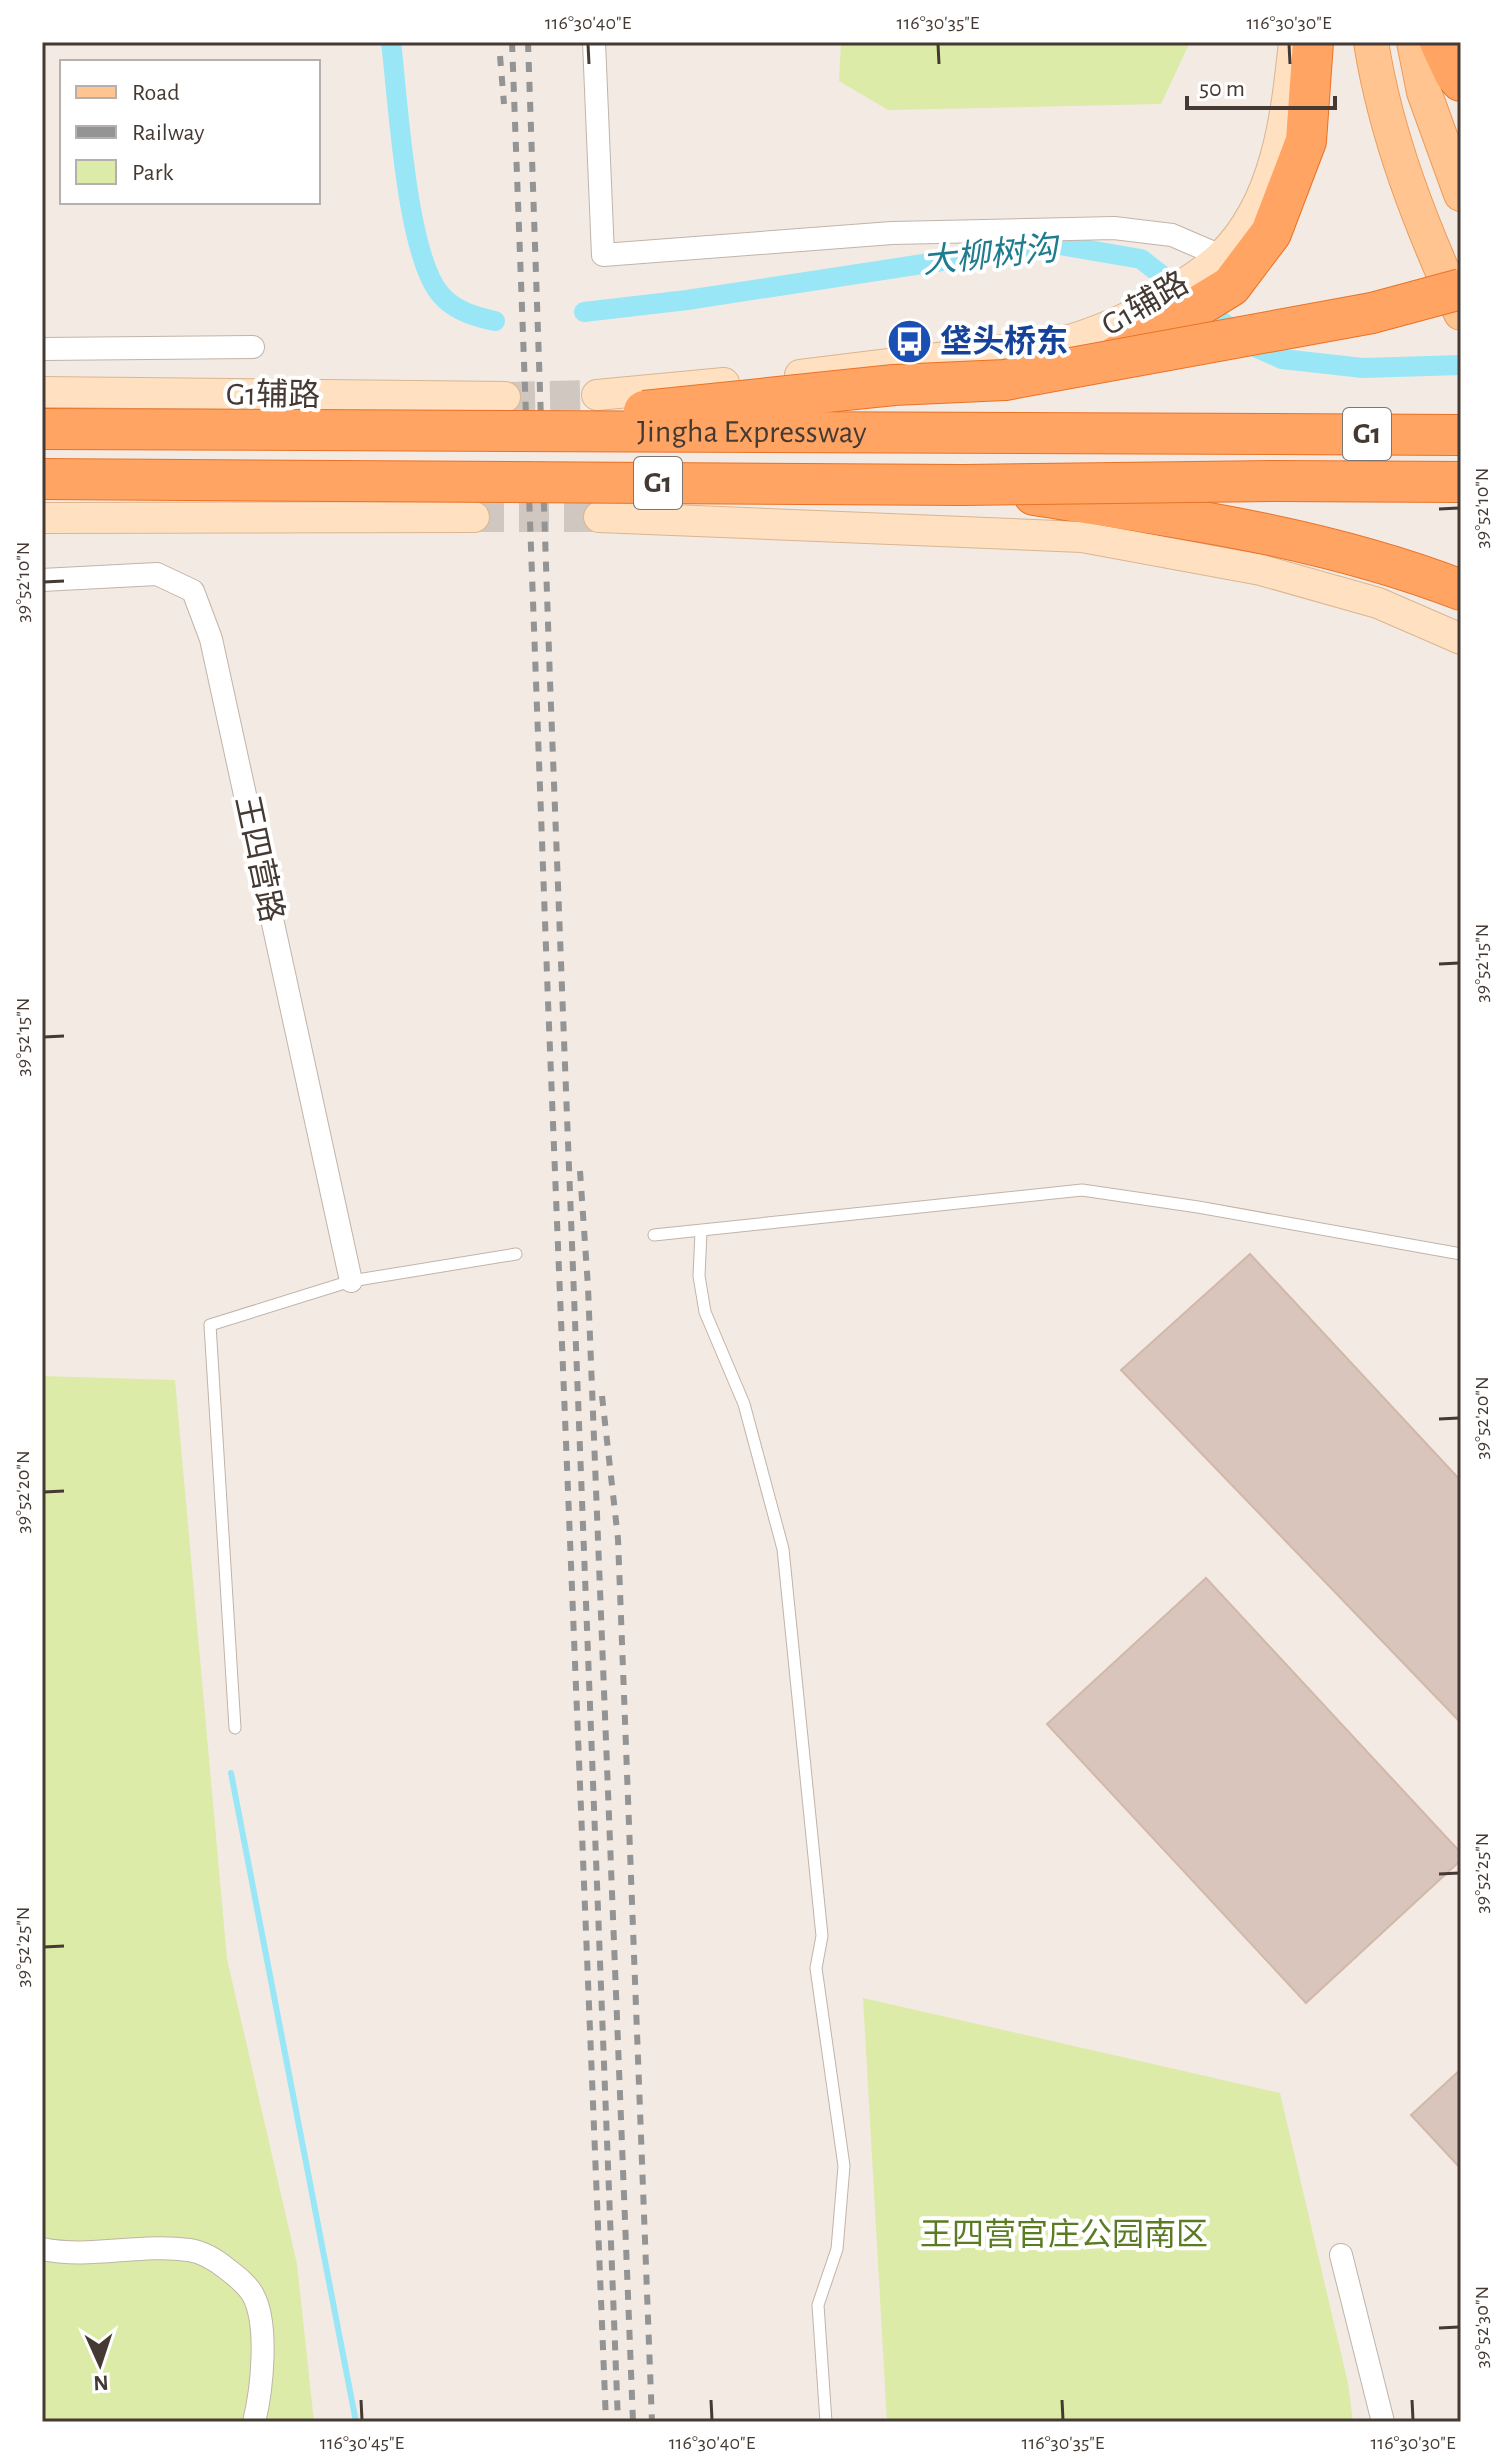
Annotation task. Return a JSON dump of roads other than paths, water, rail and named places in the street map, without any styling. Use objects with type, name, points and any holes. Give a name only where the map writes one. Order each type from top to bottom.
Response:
[{"type":"highway","points":[[1109,361],[1231,286],[1271,233],[1306,141],[1313,42]]},
{"type":"highway","points":[[1440,42],[1461,81]]},
{"type":"highway","points":[[468,430],[894,385],[1005,380],[1372,313],[1461,289]]},
{"type":"highway","name":"Jingha Expressway","points":[[42,429],[1461,435]]},
{"type":"highway","name":"Jingha Expressway","points":[[42,479],[963,485],[1461,482]]},
{"type":"highway","points":[[963,485],[1208,521],[1340,551],[1461,590]]},
{"type":"main road","name":"G1辅路","points":[[597,395],[824,373],[1059,343],[1096,333],[1149,307],[1214,262],[1250,221],[1273,170],[1294,42]]},
{"type":"main road","points":[[1371,42],[1392,138],[1432,247],[1461,313]]},
{"type":"main road","points":[[1414,42],[1424,92],[1461,194]]},
{"type":"main road","name":"G1辅路","points":[[42,392],[505,397]]},
{"type":"main road","points":[[42,518],[474,517]]},
{"type":"main road","points":[[599,517],[1082,537],[1261,570],[1378,603],[1461,639]]},
{"type":"street","points":[[594,42],[603,255],[892,233],[1114,228],[1172,235],[1214,262]]},
{"type":"street","points":[[42,349],[253,347]]},
{"type":"street","name":"王四营路","points":[[42,580],[157,574],[193,591],[211,639],[351,1281]]},
{"type":"street","points":[[42,2249],[64,2254],[191,2250],[215,2259],[240,2279],[253,2296],[260,2318],[262,2345],[254,2422]]},
{"type":"street","points":[[1341,2255],[1383,2422]]},
{"type":"lane","points":[[654,1235],[1082,1190],[1461,1254]]},
{"type":"lane","points":[[701,1232],[699,1276],[705,1312],[744,1404],[783,1549],[822,1936],[816,1968],[844,2166],[837,2249],[818,2305],[826,2422]]},
{"type":"lane","points":[[235,1728],[210,1325],[351,1281],[516,1254]]},
{"type":"waterway","name":"大柳树沟","points":[[391,42],[412,213],[429,275],[441,295],[453,305],[495,321]]},
{"type":"waterway","name":"大柳树沟","points":[[584,312],[687,300],[1054,244],[1141,259],[1253,346],[1282,359],[1363,368],[1461,365]]},
{"type":"waterway","points":[[231,1773],[356,2422]]},
{"type":"tunnel","points":[[505,397],[597,395]]},
{"type":"tunnel","points":[[474,517],[599,517]]},
{"type":"railway","points":[[512,42],[606,2422]]},
{"type":"railway","points":[[528,42],[618,2422]]},
{"type":"railway","points":[[500,56],[504,104]]},
{"type":"railway","points":[[580,1171],[588,1287],[633,2422]]},
{"type":"railway","points":[[602,1396],[618,1539],[652,2422]]},
{"type":"place","name":"垡头桥东","points":[[909,342]]},
{"type":"park label","name":"王四营官庄公园南区","points":[[1064,2235]]}]
